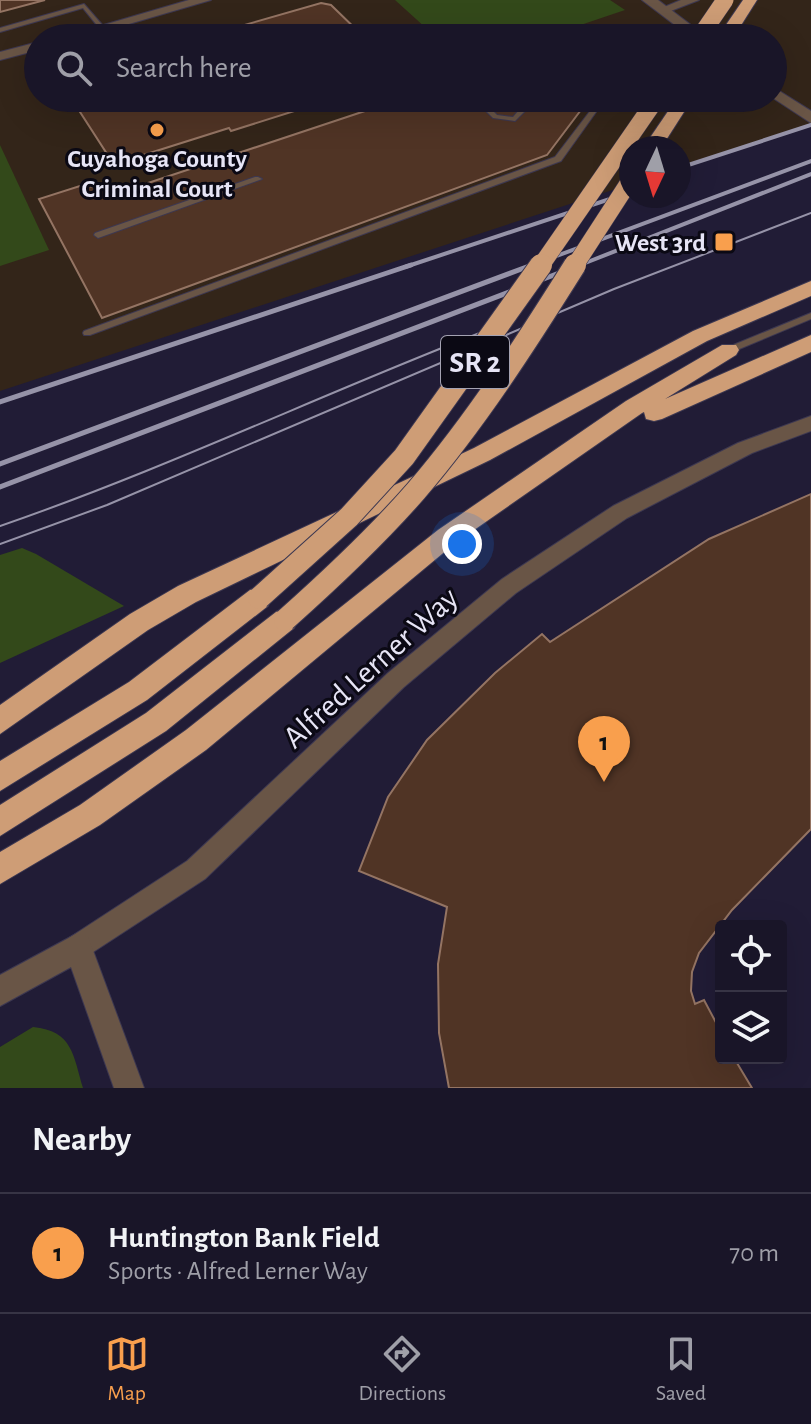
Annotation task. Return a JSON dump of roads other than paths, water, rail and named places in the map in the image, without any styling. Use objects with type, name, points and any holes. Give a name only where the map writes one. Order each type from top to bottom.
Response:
[{"type":"highway","points":[[706,24],[725,0]]},
{"type":"highway","points":[[734,24],[750,0]]},
{"type":"highway","name":"SR 2","points":[[0,777],[138,691],[259,598],[349,517],[404,457],[447,401],[647,112]]},
{"type":"highway","points":[[660,136],[676,112]]},
{"type":"highway","name":"SR 2","points":[[0,822],[156,722],[285,620],[383,528],[431,473],[483,402],[619,197]]},
{"type":"highway","points":[[0,721],[139,622],[187,594],[482,454],[675,348],[811,288]]},
{"type":"highway","points":[[546,469],[683,399],[811,343]]},
{"type":"highway","points":[[482,454],[564,423],[729,350]]},
{"type":"highway","points":[[0,869],[90,815],[185,748],[290,667],[418,558],[634,407],[729,350]]},
{"type":"street","points":[[114,24],[172,4],[204,0]]},
{"type":"street","points":[[649,0],[682,24]]},
{"type":"street","points":[[663,10],[693,0]]},
{"type":"street","points":[[0,55],[24,49]]},
{"type":"street","points":[[787,101],[811,118]]},
{"type":"street","name":"Alfred Lerner Way","points":[[78,947],[196,870],[396,680],[509,586],[620,512],[745,448],[811,423]]},
{"type":"street","points":[[0,991],[78,947],[129,1088]]},
{"type":"lane","points":[[0,30],[84,6],[99,24]]},
{"type":"lane","points":[[490,112],[495,117],[515,119],[521,112]]},
{"type":"lane","points":[[87,333],[558,159],[593,112]]},
{"type":"lane","points":[[98,235],[258,179]]},
{"type":"lane","points":[[729,350],[811,316]]},
{"type":"tram line","points":[[0,544],[107,505],[614,289],[811,213]]},
{"type":"tram line","points":[[0,526],[124,480],[490,329]]},
{"type":"railway","points":[[691,164],[811,125]]},
{"type":"railway","points":[[527,267],[811,161]]},
{"type":"railway","points":[[575,267],[811,174]]},
{"type":"railway","points":[[405,267],[619,196]]},
{"type":"railway","points":[[405,267],[411,265]]},
{"type":"railway","points":[[0,464],[532,265]]},
{"type":"railway","points":[[0,487],[580,265]]},
{"type":"railway","points":[[0,402],[405,267]]},
{"type":"place","name":"Cuyahoga County Criminal Court","points":[[157,130]]},
{"type":"place","name":"West 3rd","points":[[724,242]]},
{"type":"place","name":"Huntington Bank Field","points":[[604,782]]}]
